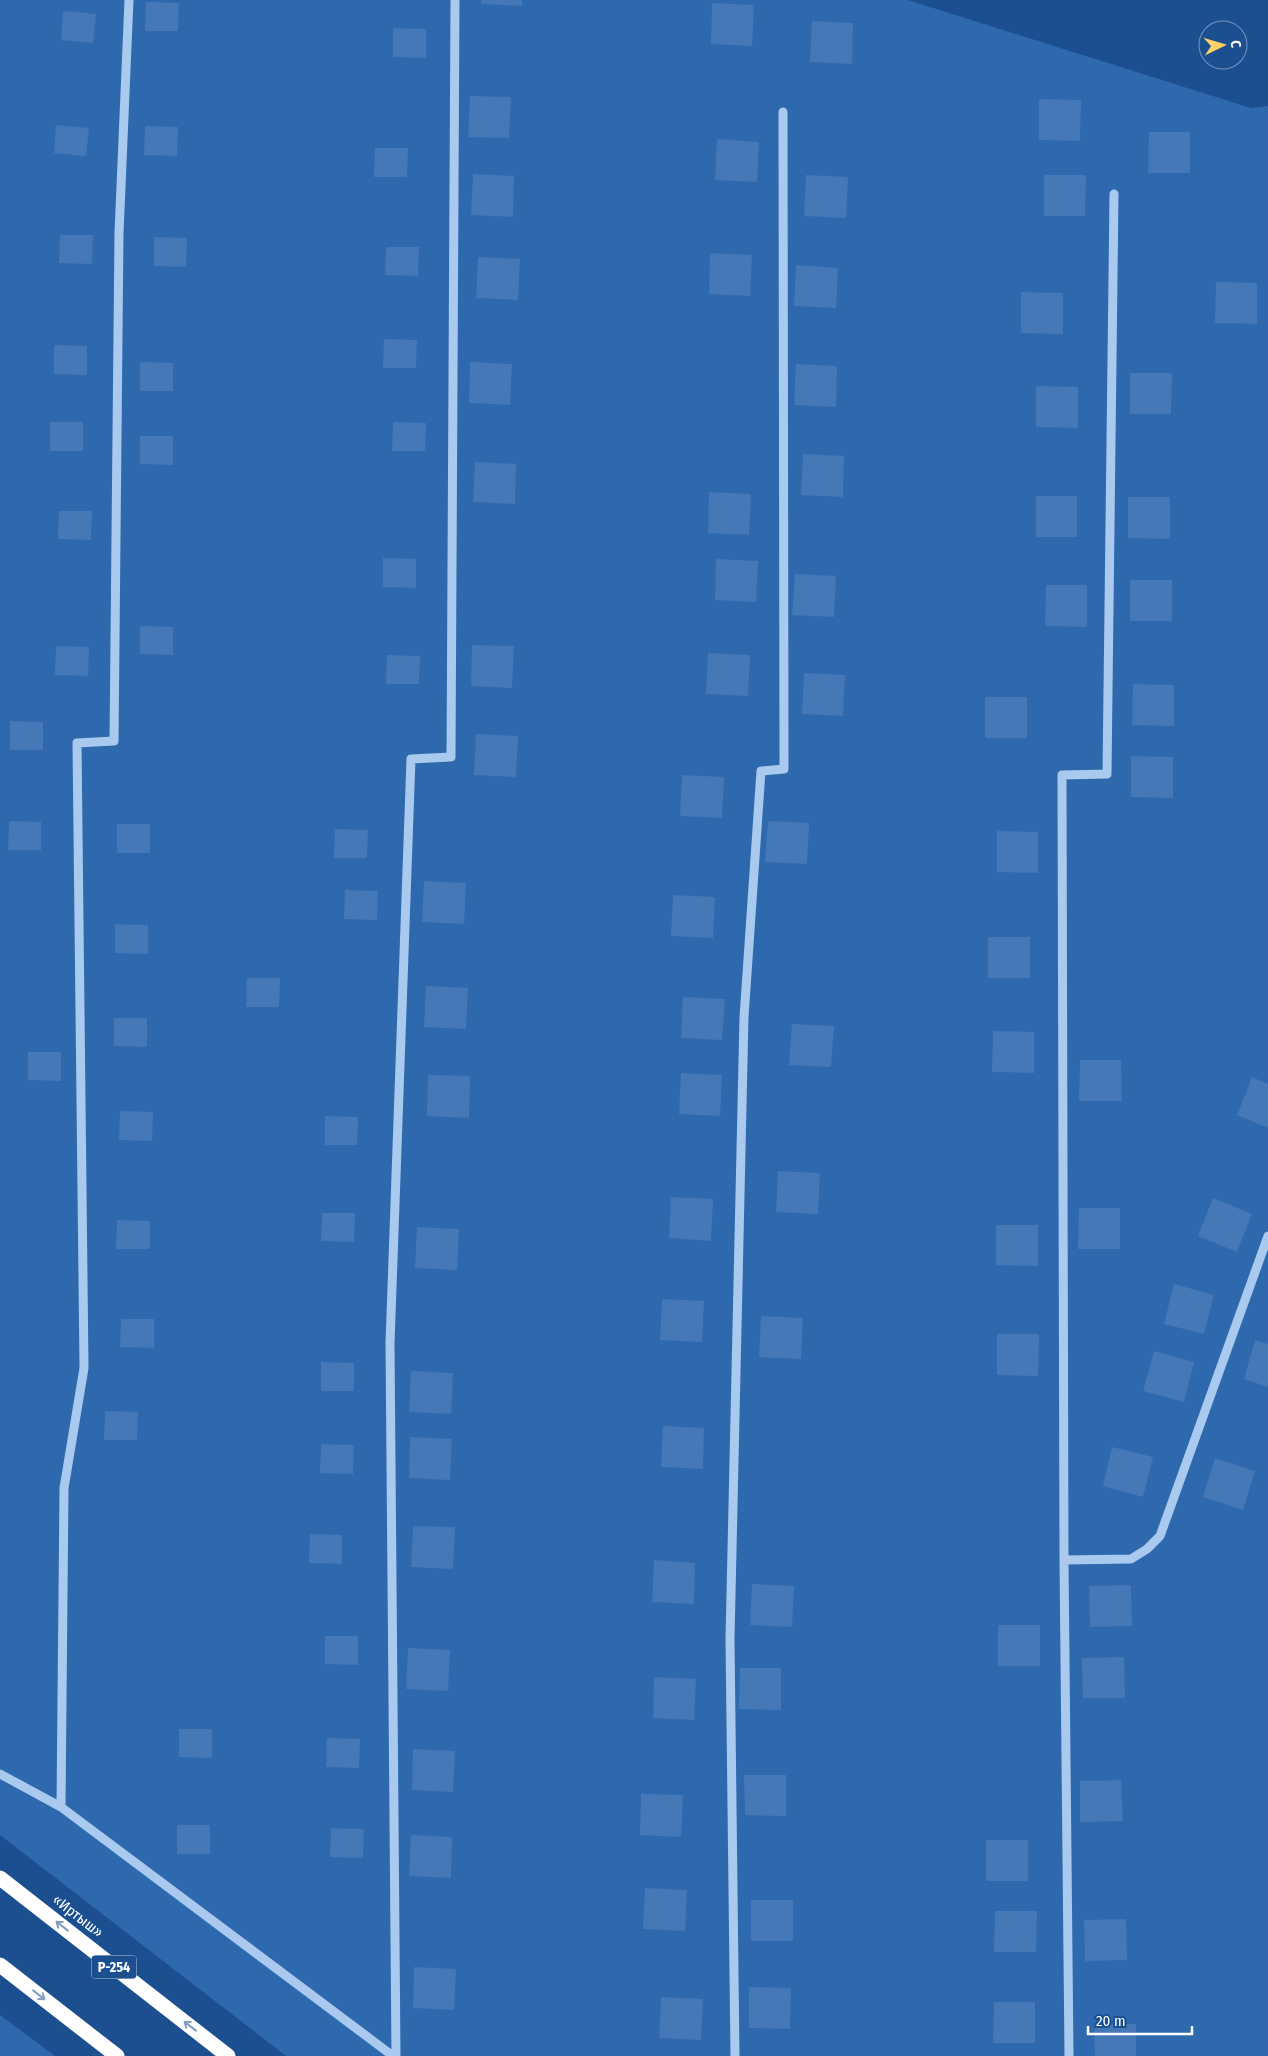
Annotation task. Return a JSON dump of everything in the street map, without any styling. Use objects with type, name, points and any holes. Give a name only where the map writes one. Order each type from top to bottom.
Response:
[{"type":"highway","name":"«Иртыш»","points":[[0,1878],[228,2056]]},
{"type":"highway","points":[[0,1965],[117,2056]]},
{"type":"street","points":[[61,1807],[64,1488],[84,1368],[78,743],[114,741],[119,233],[128,0]]},
{"type":"street","points":[[394,2056],[390,1343],[411,759],[451,758],[455,0]]},
{"type":"street","points":[[735,2056],[730,1639],[744,1017],[761,771],[784,769],[782,112]]},
{"type":"street","points":[[1069,2056],[1064,1560],[1062,775],[1107,774],[1114,194]]},
{"type":"street","points":[[1064,1560],[1131,1560],[1147,1549],[1160,1536],[1268,1236]]},
{"type":"street","points":[[0,1774],[61,1807],[394,2056]]},
{"type":"shaded area","points":[[0,0],[908,0],[1251,108],[1268,106],[1268,2056],[286,2056],[0,1835]]},
{"type":"shaded area","points":[[0,2015],[55,2056],[0,2056]]},
{"type":"building","points":[[481,0],[522,0],[522,6],[481,4]]},
{"type":"building","points":[[146,2],[179,3],[178,31],[145,31]]},
{"type":"building","points":[[712,3],[754,5],[752,46],[711,44]]},
{"type":"building","points":[[63,11],[96,14],[93,43],[61,40]]},
{"type":"building","points":[[812,21],[853,23],[852,64],[810,62]]},
{"type":"building","points":[[393,28],[426,29],[426,58],[393,57]]},
{"type":"building","points":[[470,96],[511,97],[509,138],[468,137]]},
{"type":"building","points":[[1039,99],[1081,100],[1080,141],[1039,140]]},
{"type":"building","points":[[56,125],[89,128],[86,156],[54,153]]},
{"type":"building","points":[[145,126],[178,127],[177,156],[144,155]]},
{"type":"building","points":[[1149,132],[1190,132],[1190,173],[1148,173]]},
{"type":"building","points":[[717,139],[759,142],[757,182],[715,180]]},
{"type":"building","points":[[375,148],[408,148],[407,177],[374,177]]},
{"type":"building","points":[[473,174],[514,176],[513,217],[471,215]]},
{"type":"building","points":[[806,175],[848,177],[846,218],[804,216]]},
{"type":"building","points":[[1044,175],[1086,175],[1085,216],[1044,216]]},
{"type":"building","points":[[60,235],[93,235],[92,264],[59,263]]},
{"type":"building","points":[[154,237],[187,238],[186,267],[154,266]]},
{"type":"building","points":[[386,247],[419,247],[418,276],[385,275]]},
{"type":"building","points":[[710,253],[752,255],[750,296],[709,294]]},
{"type":"building","points":[[478,257],[520,259],[518,300],[476,298]]},
{"type":"building","points":[[796,265],[838,268],[836,308],[794,306]]},
{"type":"building","points":[[1216,282],[1257,283],[1257,324],[1215,323]]},
{"type":"building","points":[[1021,292],[1063,293],[1063,334],[1021,333]]},
{"type":"building","points":[[384,339],[417,340],[416,368],[383,368]]},
{"type":"building","points":[[54,345],[87,346],[87,375],[54,374]]},
{"type":"building","points":[[140,362],[173,363],[173,391],[140,391]]},
{"type":"building","points":[[470,362],[512,364],[510,405],[469,403]]},
{"type":"building","points":[[796,364],[837,366],[836,407],[794,405]]},
{"type":"building","points":[[1130,373],[1172,373],[1171,414],[1130,414]]},
{"type":"building","points":[[1036,386],[1078,387],[1078,428],[1036,427]]},
{"type":"building","points":[[50,422],[83,422],[83,451],[50,451]]},
{"type":"building","points":[[393,422],[426,423],[425,451],[392,451]]},
{"type":"building","points":[[140,436],[173,436],[173,465],[140,464]]},
{"type":"building","points":[[803,454],[844,456],[843,497],[801,495]]},
{"type":"building","points":[[475,462],[516,464],[515,504],[473,502]]},
{"type":"building","points":[[709,492],[751,494],[749,535],[708,533]]},
{"type":"building","points":[[1036,496],[1077,496],[1077,537],[1036,537]]},
{"type":"building","points":[[1128,497],[1170,497],[1170,539],[1128,538]]},
{"type":"building","points":[[59,511],[92,511],[91,540],[58,539]]},
{"type":"building","points":[[383,558],[416,559],[416,588],[383,587]]},
{"type":"building","points":[[716,559],[758,561],[756,602],[715,600]]},
{"type":"building","points":[[795,574],[836,576],[834,617],[792,615]]},
{"type":"building","points":[[1130,580],[1172,580],[1172,621],[1130,621]]},
{"type":"building","points":[[1046,585],[1087,585],[1087,627],[1045,626]]},
{"type":"building","points":[[140,626],[173,627],[173,655],[140,654]]},
{"type":"building","points":[[472,645],[514,646],[512,688],[471,686]]},
{"type":"building","points":[[56,646],[89,647],[88,676],[55,675]]},
{"type":"building","points":[[708,653],[750,655],[748,696],[706,694]]},
{"type":"building","points":[[387,655],[420,656],[419,684],[386,684]]},
{"type":"building","points":[[804,673],[845,675],[843,716],[802,714]]},
{"type":"building","points":[[1133,684],[1174,685],[1174,726],[1132,725]]},
{"type":"building","points":[[985,697],[1027,697],[1027,738],[985,738]]},
{"type":"building","points":[[10,721],[43,722],[43,750],[10,750]]},
{"type":"building","points":[[476,734],[518,736],[516,777],[474,775]]},
{"type":"building","points":[[1131,756],[1173,757],[1173,798],[1131,797]]},
{"type":"building","points":[[682,775],[724,777],[722,818],[680,816]]},
{"type":"building","points":[[9,821],[41,822],[41,850],[8,850]]},
{"type":"building","points":[[768,821],[809,823],[807,864],[765,862]]},
{"type":"building","points":[[117,824],[150,824],[150,853],[117,853]]},
{"type":"building","points":[[335,829],[368,830],[367,858],[334,858]]},
{"type":"building","points":[[997,831],[1038,832],[1038,873],[997,872]]},
{"type":"building","points":[[424,881],[466,883],[464,924],[422,922]]},
{"type":"building","points":[[345,890],[378,891],[377,920],[344,919]]},
{"type":"building","points":[[673,895],[715,897],[713,938],[671,936]]},
{"type":"building","points":[[115,924],[148,925],[148,954],[115,953]]},
{"type":"building","points":[[988,937],[1030,937],[1030,978],[988,978]]},
{"type":"building","points":[[247,978],[280,978],[279,1007],[246,1007]]},
{"type":"building","points":[[426,986],[468,988],[466,1029],[424,1027]]},
{"type":"building","points":[[683,997],[725,999],[722,1040],[681,1038]]},
{"type":"building","points":[[114,1018],[147,1018],[147,1047],[114,1046]]},
{"type":"building","points":[[792,1024],[834,1026],[831,1067],[789,1065]]},
{"type":"building","points":[[993,1031],[1034,1032],[1034,1073],[992,1072]]},
{"type":"building","points":[[28,1052],[61,1052],[61,1081],[28,1080]]},
{"type":"building","points":[[1080,1060],[1121,1060],[1122,1101],[1079,1101]]},
{"type":"building","points":[[681,1073],[722,1075],[720,1116],[679,1114]]},
{"type":"building","points":[[428,1075],[470,1076],[469,1118],[427,1116]]},
{"type":"building","points":[[1252,1077],[1268,1084],[1268,1128],[1237,1115]]},
{"type":"building","points":[[120,1111],[153,1112],[152,1141],[119,1140]]},
{"type":"building","points":[[325,1116],[358,1117],[357,1145],[325,1145]]},
{"type":"building","points":[[778,1171],[820,1173],[818,1214],[776,1212]]},
{"type":"building","points":[[671,1197],[713,1199],[711,1241],[669,1238]]},
{"type":"building","points":[[1213,1198],[1252,1214],[1237,1252],[1198,1236]]},
{"type":"building","points":[[1079,1208],[1120,1208],[1120,1249],[1078,1249]]},
{"type":"building","points":[[322,1213],[355,1213],[354,1242],[321,1241]]},
{"type":"building","points":[[117,1220],[150,1221],[150,1249],[116,1249]]},
{"type":"building","points":[[996,1225],[1038,1225],[1038,1266],[996,1265]]},
{"type":"building","points":[[417,1227],[459,1229],[457,1270],[415,1268]]},
{"type":"building","points":[[1174,1284],[1214,1295],[1204,1334],[1164,1324]]},
{"type":"building","points":[[662,1299],[704,1301],[702,1342],[660,1340]]},
{"type":"building","points":[[761,1316],[803,1318],[801,1359],[759,1357]]},
{"type":"building","points":[[121,1319],[154,1319],[154,1348],[120,1347]]},
{"type":"building","points":[[997,1334],[1039,1334],[1038,1376],[997,1375]]},
{"type":"building","points":[[1255,1340],[1268,1344],[1268,1387],[1244,1379]]},
{"type":"building","points":[[1154,1351],[1194,1362],[1184,1402],[1143,1391]]},
{"type":"building","points":[[321,1362],[354,1363],[354,1391],[321,1391]]},
{"type":"building","points":[[411,1371],[453,1373],[451,1414],[409,1412]]},
{"type":"building","points":[[105,1411],[138,1412],[137,1440],[104,1440]]},
{"type":"building","points":[[663,1426],[704,1428],[703,1469],[661,1467]]},
{"type":"building","points":[[410,1437],[452,1439],[450,1480],[409,1478]]},
{"type":"building","points":[[321,1444],[354,1445],[353,1474],[320,1473]]},
{"type":"building","points":[[1112,1447],[1153,1457],[1143,1497],[1103,1486]]},
{"type":"building","points":[[1215,1458],[1255,1471],[1243,1510],[1203,1497]]},
{"type":"building","points":[[413,1526],[455,1527],[453,1569],[411,1567]]},
{"type":"building","points":[[310,1534],[342,1535],[342,1564],[309,1563]]},
{"type":"building","points":[[654,1560],[695,1563],[694,1604],[652,1602]]},
{"type":"building","points":[[752,1584],[794,1586],[792,1627],[750,1625]]},
{"type":"building","points":[[1131,1585],[1132,1626],[1090,1627],[1089,1586]]},
{"type":"building","points":[[998,1625],[1040,1625],[1040,1666],[998,1666]]},
{"type":"building","points":[[325,1636],[358,1636],[358,1665],[325,1664]]},
{"type":"building","points":[[408,1648],[450,1650],[448,1691],[406,1689]]},
{"type":"building","points":[[1124,1657],[1125,1698],[1083,1698],[1082,1658]]},
{"type":"building","points":[[740,1668],[781,1668],[781,1710],[739,1709]]},
{"type":"building","points":[[654,1677],[696,1679],[694,1720],[653,1718]]},
{"type":"building","points":[[179,1729],[212,1729],[212,1758],[179,1757]]},
{"type":"building","points":[[327,1738],[360,1739],[359,1768],[326,1767]]},
{"type":"building","points":[[413,1749],[455,1751],[453,1792],[412,1790]]},
{"type":"building","points":[[744,1775],[786,1775],[786,1816],[745,1815]]},
{"type":"building","points":[[1121,1780],[1123,1821],[1080,1822],[1080,1781]]},
{"type":"building","points":[[641,1794],[683,1795],[681,1837],[640,1835]]},
{"type":"building","points":[[177,1825],[210,1825],[210,1854],[177,1854]]},
{"type":"building","points":[[331,1828],[364,1829],[363,1858],[330,1857]]},
{"type":"building","points":[[411,1835],[452,1837],[451,1878],[409,1876]]},
{"type":"building","points":[[986,1840],[1028,1840],[1028,1881],[986,1881]]},
{"type":"building","points":[[645,1888],[687,1890],[685,1931],[643,1929]]},
{"type":"building","points":[[751,1900],[793,1900],[793,1941],[751,1941]]},
{"type":"building","points":[[995,1911],[1037,1911],[1036,1952],[994,1952]]},
{"type":"building","points":[[1126,1919],[1127,1960],[1085,1961],[1084,1920]]},
{"type":"building","points":[[414,1967],[456,1969],[454,2010],[413,2008]]},
{"type":"building","points":[[749,1987],[791,1988],[790,2029],[749,2028]]},
{"type":"building","points":[[661,1997],[703,1999],[701,2040],[659,2038]]},
{"type":"building","points":[[994,2002],[1035,2002],[1035,2043],[993,2043]]},
{"type":"building","points":[[1136,2024],[1136,2056],[1095,2056],[1094,2025]]}]
